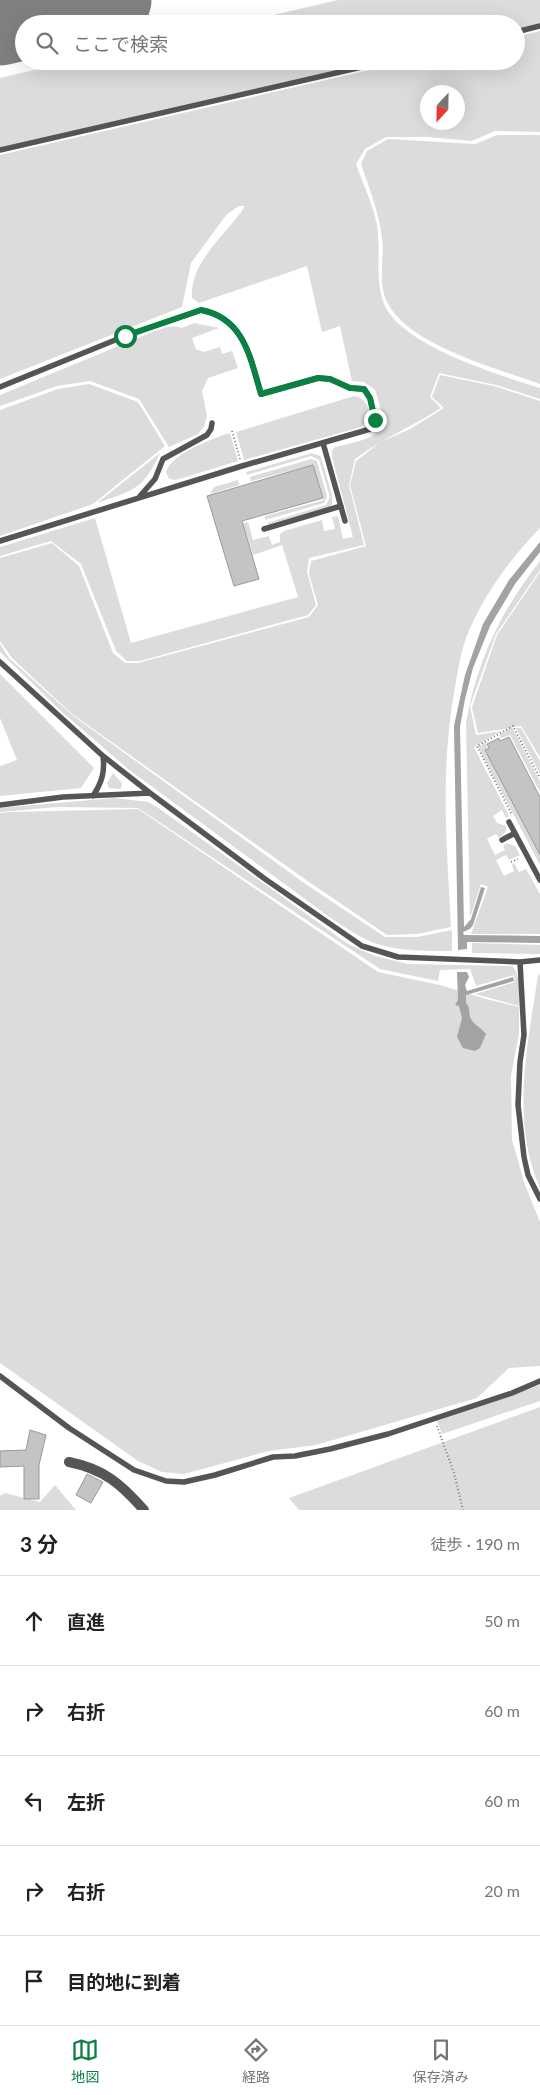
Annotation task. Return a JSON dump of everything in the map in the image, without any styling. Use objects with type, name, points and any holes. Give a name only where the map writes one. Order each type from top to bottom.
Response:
[{"type":"street","points":[[69,1462],[108,1475],[127,1490],[144,1510]]},
{"type":"lane","points":[[525,30],[540,26]]},
{"type":"lane","points":[[0,150],[349,70]]},
{"type":"lane","points":[[0,387],[125,336],[201,310],[213,312],[226,319],[239,333],[248,350],[261,394],[318,378],[330,379],[350,388],[364,389],[370,398],[375,420],[370,429],[0,541]]},
{"type":"lane","points":[[139,498],[155,479],[163,459],[207,435],[212,423]]},
{"type":"lane","points":[[323,443],[345,521]]},
{"type":"lane","points":[[264,529],[340,506]]},
{"type":"lane","points":[[0,662],[103,756],[150,793],[265,879],[362,946],[398,957],[520,962],[540,960]]},
{"type":"lane","points":[[93,796],[100,784],[104,771],[103,756]]},
{"type":"lane","points":[[0,805],[93,796],[150,793]]},
{"type":"lane","points":[[512,821],[515,833],[540,880]]},
{"type":"lane","points":[[502,840],[515,833]]},
{"type":"lane","points":[[520,962],[524,1035],[520,1062],[518,1105],[526,1166],[540,1199]]},
{"type":"lane","points":[[0,1376],[69,1428],[134,1470],[166,1481],[184,1482],[215,1475],[273,1457],[330,1449],[434,1419],[512,1393],[540,1381]]},
{"type":"path","points":[[232,432],[241,461]]},
{"type":"path","points":[[512,821],[477,746],[513,726],[540,778]]},
{"type":"path","points":[[434,1419],[454,1473],[463,1510]]},
{"type":"shaded area","points":[[338,0],[540,0],[540,24],[525,28],[525,15],[274,15]]},
{"type":"shaded area","points":[[540,31],[540,132],[495,131],[472,141],[428,137],[386,137],[365,149],[356,164],[377,225],[381,292],[383,301],[392,317],[408,331],[428,344],[452,356],[540,388],[540,399],[496,385],[439,373],[430,397],[441,408],[355,459],[349,485],[364,545],[309,558],[307,572],[316,605],[308,615],[140,661],[127,661],[116,651],[81,564],[51,541],[0,556],[0,547],[95,518],[131,643],[298,597],[282,545],[253,555],[243,523],[248,522],[253,540],[269,536],[272,545],[280,542],[280,534],[284,531],[322,520],[324,531],[335,529],[332,517],[338,516],[343,539],[353,537],[332,451],[335,447],[371,437],[381,426],[382,417],[375,390],[364,382],[352,381],[340,326],[322,332],[307,266],[199,303],[192,298],[193,285],[203,260],[245,206],[239,206],[227,214],[191,263],[182,307],[0,379],[0,155],[370,70],[525,70],[525,35]]},
{"type":"shaded area","points":[[34,70],[339,70],[0,148],[0,78]]},
{"type":"shaded area","points":[[497,135],[540,135],[540,384],[456,354],[414,331],[398,318],[387,302],[382,286],[383,246],[381,228],[361,164],[367,151],[388,139],[475,144]]},
{"type":"shaded area","points":[[194,323],[219,328],[192,338],[196,349],[204,352],[220,347],[222,354],[232,351],[238,368],[208,378],[202,391],[207,416],[204,427],[198,434],[169,447],[139,399],[90,381],[57,386],[0,406],[0,395],[159,330],[173,326],[182,328]]},
{"type":"shaded area","points":[[440,375],[494,386],[540,401],[540,528],[518,552],[489,593],[466,638],[460,658],[450,723],[446,781],[446,839],[451,927],[417,934],[387,935],[72,714],[12,658],[0,641],[0,558],[52,543],[79,566],[113,653],[125,663],[138,663],[309,617],[318,605],[309,574],[311,561],[366,546],[350,485],[356,461],[381,442],[410,429],[444,408],[432,397]]},
{"type":"shaded area","points":[[89,384],[138,402],[165,446],[93,504],[0,536],[0,410],[58,389]]},
{"type":"shaded area","points":[[354,396],[364,400],[367,404],[368,419],[361,427],[244,460],[236,432]]},
{"type":"shaded area","points":[[230,433],[238,461],[176,480],[169,479],[166,472],[169,465],[176,459],[194,448]]},
{"type":"shaded area","points":[[160,453],[148,475],[136,487],[97,503]]},
{"type":"shaded area","points":[[312,453],[320,456],[322,460],[332,495],[332,504],[329,507],[267,523],[326,505],[330,497],[319,460],[311,456],[247,475],[246,472]]},
{"type":"shaded area","points":[[311,459],[317,461],[327,497],[324,503],[265,520],[265,516],[324,500],[313,465],[251,481],[250,477]]},
{"type":"shaded area","points":[[238,480],[239,485],[210,494],[214,487]]},
{"type":"shaded area","points":[[540,542],[540,552],[515,584],[490,626],[473,668],[460,727],[464,927],[471,919],[481,887],[485,888],[473,925],[470,929],[463,932],[464,935],[540,936],[540,943],[467,942],[467,949],[458,950],[454,726],[465,675],[483,624],[509,580]]},
{"type":"shaded area","points":[[540,561],[540,570],[496,634],[470,706],[476,735],[501,731],[474,747],[509,816],[506,818],[502,810],[493,816],[497,823],[506,826],[506,831],[499,838],[496,834],[487,839],[495,855],[505,850],[503,846],[507,843],[515,846],[520,855],[509,860],[506,855],[496,860],[504,876],[514,871],[512,865],[514,863],[519,872],[526,869],[540,894],[540,934],[471,934],[488,887],[481,884],[470,918],[466,723],[471,700],[477,678],[492,637],[526,580]]},
{"type":"shaded area","points":[[540,572],[540,757],[521,726],[512,727],[540,781],[540,792],[510,735],[501,738],[499,735],[510,728],[478,733],[472,707],[497,635]]},
{"type":"shaded area","points":[[0,644],[9,658],[72,715],[307,885],[385,937],[417,937],[452,930],[452,951],[406,950],[383,946],[361,937],[328,916],[128,769],[61,711],[4,656],[0,652]]},
{"type":"shaded area","points":[[0,674],[94,768],[81,788],[0,796],[0,766],[17,760],[0,718]]},
{"type":"shaded area","points":[[516,728],[521,728],[540,761],[540,774]]},
{"type":"shaded area","points":[[487,741],[487,748],[485,750],[540,856],[540,865],[478,747]]},
{"type":"shaded area","points":[[113,773],[122,783],[121,789],[109,788],[107,783]]},
{"type":"shaded area","points":[[114,798],[148,802],[157,807],[348,944],[375,956],[408,964],[512,966],[518,979],[519,1006],[475,994],[515,982],[514,975],[476,986],[470,969],[440,970],[438,981],[380,969],[138,808],[57,807],[0,812],[0,808]]},
{"type":"shaded area","points":[[138,809],[378,972],[440,985],[519,1007],[519,1034],[511,1076],[512,1140],[525,1185],[540,1222],[540,1366],[509,1368],[477,1398],[316,1445],[269,1451],[184,1474],[162,1472],[138,1461],[0,1363],[0,813]]},
{"type":"shaded area","points":[[472,943],[540,945],[540,954],[472,953]]},
{"type":"shaded area","points":[[457,972],[467,972],[469,977],[465,985],[467,991],[513,977],[514,981],[466,995],[466,1003],[471,1019],[486,1034],[480,1048],[475,1051],[463,1048],[457,1037],[462,1018],[459,1006],[455,1005],[458,1000]]},
{"type":"shaded area","points":[[540,974],[540,1188],[531,1162],[526,1136],[524,1082],[530,1028],[538,975]]},
{"type":"shaded area","points":[[540,1385],[540,1401],[442,1434],[437,1421]]},
{"type":"shaded area","points":[[540,1407],[540,1510],[299,1510],[289,1498]]},
{"type":"shaded area","points":[[55,1485],[76,1510],[0,1510],[0,1496],[5,1493],[40,1502]]},
{"type":"building","points":[[313,465],[323,498],[242,521],[259,579],[234,586],[207,496]]},
{"type":"building","points":[[509,737],[540,797],[540,855],[485,750],[489,748],[487,744],[499,738],[500,741]]},
{"type":"building","points":[[30,1430],[46,1435],[39,1465],[39,1499],[24,1499],[24,1466],[0,1467],[0,1451],[26,1450]]},
{"type":"building","points":[[87,1474],[103,1482],[91,1503],[76,1495]]},
{"type":"runway","points":[[47,15],[112,0]]},
{"type":"runway","points":[[0,26],[15,23]]},
{"type":"route","points":[[125,336],[201,310],[213,312],[226,319],[239,333],[248,350],[261,394],[318,378],[330,379],[350,388],[364,389],[370,398],[375,420]]}]
